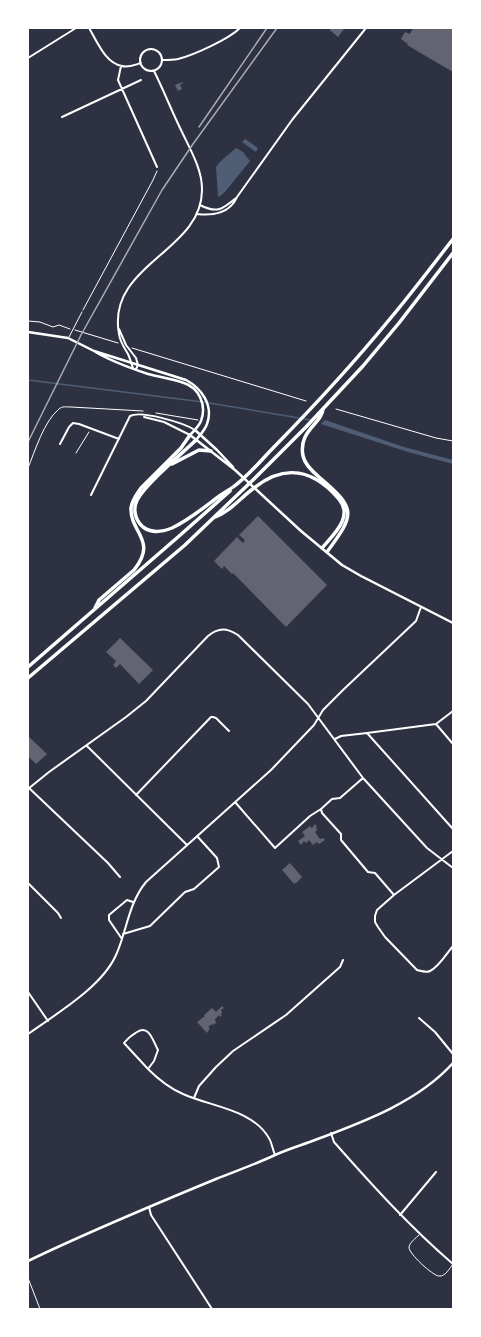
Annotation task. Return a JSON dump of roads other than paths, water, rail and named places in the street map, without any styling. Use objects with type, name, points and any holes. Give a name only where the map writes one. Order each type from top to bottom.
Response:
[{"type":"highway","points":[[28,667],[174,542],[248,473],[324,395],[390,320],[453,239]]},
{"type":"highway","points":[[28,678],[185,545],[322,414],[323,409],[363,366],[399,323],[453,253]]},
{"type":"highway","points":[[308,428],[302,450],[305,462],[339,494],[346,504],[347,509],[348,516],[344,528],[327,552]]},
{"type":"highway","points":[[93,611],[99,600],[134,570],[139,564],[142,556],[144,542],[133,520],[131,507],[136,495],[141,488],[181,448],[190,436]]},
{"type":"highway","points":[[196,440],[142,491],[135,503],[135,515],[143,527],[154,532],[162,532],[173,528],[236,485]]},
{"type":"highway","points":[[167,467],[199,450],[211,451]]},
{"type":"highway","points":[[214,518],[222,515],[259,484],[276,476],[288,473],[304,473],[317,480],[337,497],[342,502],[344,509],[344,520],[322,548]]},
{"type":"street","points":[[28,58],[76,28]]},
{"type":"street","points":[[89,28],[109,60],[114,64],[131,66],[140,63]]},
{"type":"street","points":[[163,60],[178,59],[186,56],[232,35],[240,28]]},
{"type":"street","points":[[197,214],[205,215],[221,212],[234,203],[292,120],[366,28]]},
{"type":"street","points":[[140,63],[142,55],[146,50],[152,49],[159,52],[163,60]]},
{"type":"street","points":[[140,63],[146,70],[154,71],[159,68],[163,60]]},
{"type":"street","points":[[121,66],[118,80],[157,167]]},
{"type":"street","points":[[133,368],[126,350],[119,338],[118,332],[119,310],[122,298],[127,289],[140,274],[187,229],[197,214],[200,205],[202,188],[199,170],[154,71]]},
{"type":"street","points":[[62,117],[141,80]]},
{"type":"street","points":[[200,205],[218,210],[228,205],[237,197]]},
{"type":"street","points":[[119,328],[131,352],[136,358],[138,365],[136,369]]},
{"type":"street","points":[[28,332],[68,338],[118,363],[184,383],[193,388],[198,394],[203,410],[201,421],[190,436]]},
{"type":"street","points":[[94,351],[186,380],[196,386],[204,395],[209,411],[207,425],[196,440]]},
{"type":"street","points":[[91,495],[130,416],[132,415],[166,419],[186,425],[201,435],[235,470]]},
{"type":"street","points":[[141,416],[164,422],[190,436],[211,451],[235,470],[342,565],[453,623]]},
{"type":"street","points":[[60,444],[69,427],[73,423],[119,439]]},
{"type":"street","points":[[28,1034],[101,978],[111,966],[122,940],[133,902],[146,882],[276,765],[314,725],[323,710],[347,685],[416,621],[422,606]]},
{"type":"street","points":[[120,877],[29,789],[49,772],[87,746],[146,701],[208,636],[218,629],[225,628],[238,635],[308,704],[363,778],[427,848],[453,868]]},
{"type":"street","points":[[335,739],[341,736],[366,732],[436,724],[453,711]]},
{"type":"street","points":[[136,795],[211,717],[216,718],[229,731]]},
{"type":"street","points":[[436,724],[453,744]]},
{"type":"street","points":[[366,732],[453,828]]},
{"type":"street","points":[[87,746],[187,845]]},
{"type":"street","points":[[235,802],[275,848],[332,798],[340,798],[363,778]]},
{"type":"street","points":[[321,809],[322,813],[341,834],[341,840],[368,872],[375,873],[394,895]]},
{"type":"street","points":[[123,934],[150,926],[185,892],[194,890],[219,867],[217,858],[197,836]]},
{"type":"street","points":[[453,850],[394,895],[377,910],[375,916],[375,922],[384,937],[416,970],[424,972],[430,971],[453,946]]},
{"type":"street","points":[[28,883],[58,913],[61,918]]},
{"type":"street","points":[[122,940],[109,920],[109,915],[127,900],[133,902]]},
{"type":"street","points":[[194,1098],[199,1086],[233,1051],[286,1015],[340,967],[343,960]]},
{"type":"street","points":[[28,992],[48,1020]]},
{"type":"street","points":[[419,1018],[435,1032],[453,1054]]},
{"type":"street","points":[[148,1069],[154,1061],[158,1050],[149,1032],[145,1029],[128,1038],[124,1042],[148,1069],[170,1087],[251,1120],[261,1129],[269,1140],[275,1155]]},
{"type":"street","points":[[28,1261],[275,1155],[371,1118],[395,1106],[436,1080],[453,1063]]},
{"type":"street","points":[[331,1134],[334,1142],[400,1215],[453,1264]]},
{"type":"street","points":[[400,1215],[430,1177],[436,1172]]},
{"type":"street","points":[[149,1208],[151,1215],[212,1309]]},
{"type":"lane","points":[[68,338],[82,312]]},
{"type":"lane","points":[[419,1234],[409,1245],[409,1248],[411,1253],[420,1262],[439,1276],[444,1275],[453,1264]]},
{"type":"water","points":[[245,139],[258,148],[256,152],[242,142]]},
{"type":"water","points":[[236,148],[243,152],[250,161],[225,192],[219,197],[216,167]]},
{"type":"water","points":[[325,420],[404,447],[453,460],[453,464],[408,452],[321,424]]},
{"type":"waterway","points":[[28,380],[203,402],[311,420]]},
{"type":"railway","points":[[199,127],[267,28]]},
{"type":"railway","points":[[28,442],[81,335],[162,190],[193,144],[277,28]]}]
